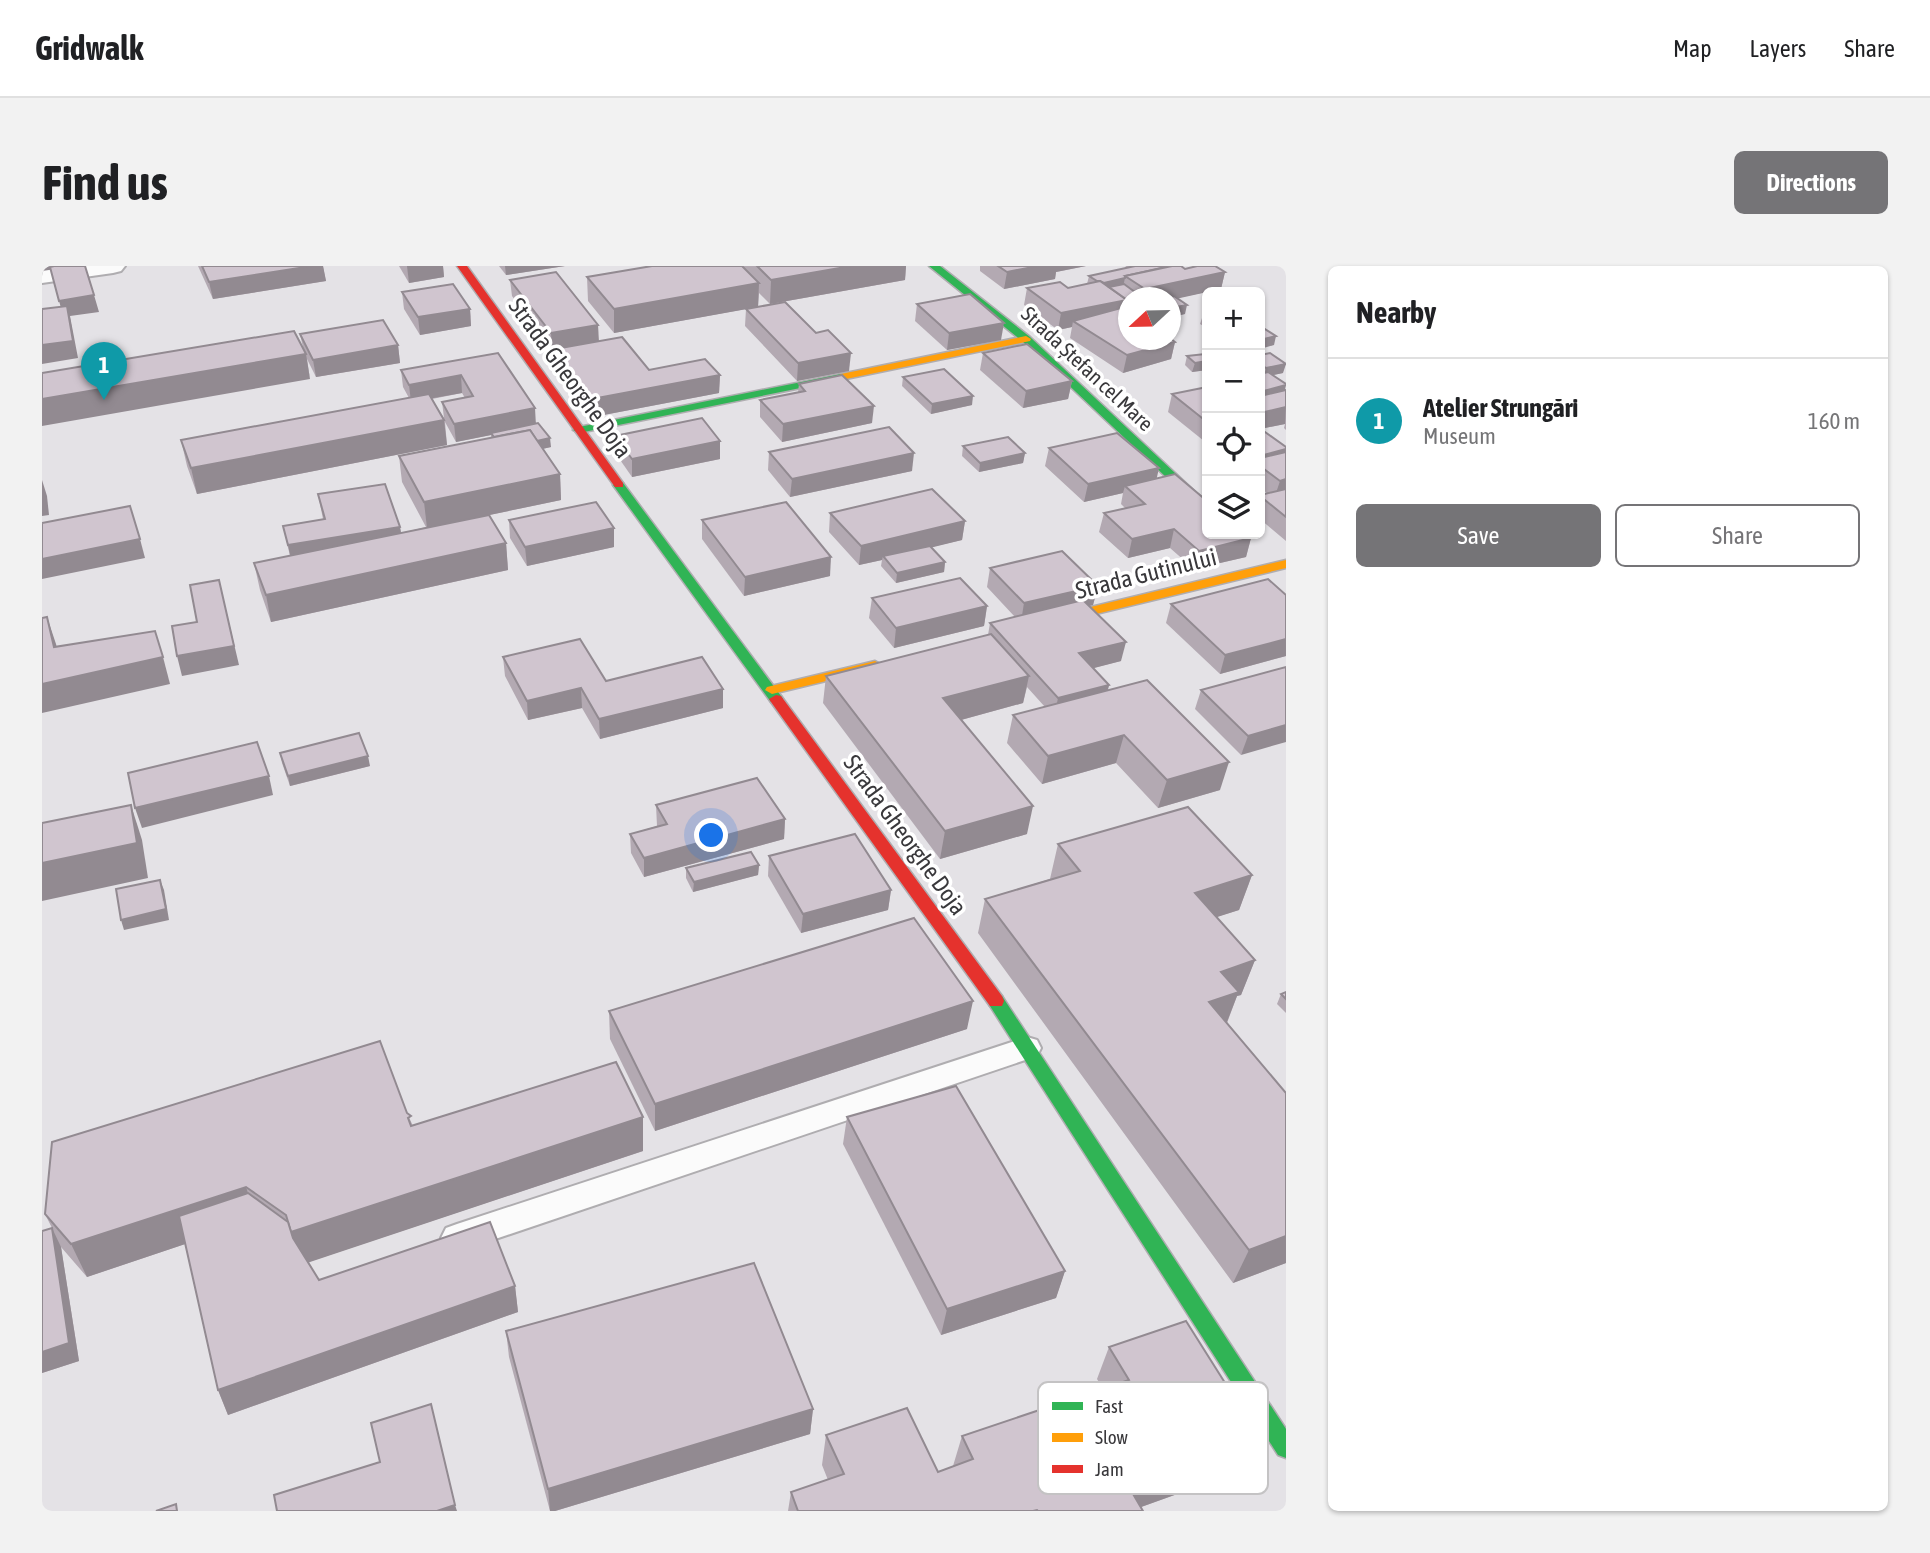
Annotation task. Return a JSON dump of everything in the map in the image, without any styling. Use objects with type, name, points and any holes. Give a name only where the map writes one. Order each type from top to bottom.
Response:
[{"type":"main road","name":"Strada Gheorghe Doja","points":[[462,266],[579,430],[977,972],[1243,1382]]},
{"type":"main road","name":"Strada Ștefan cel Mare","points":[[934,266],[1026,338],[1202,504]]},
{"type":"main road","points":[[579,430],[1026,338]]},
{"type":"main road","points":[[1251,551],[1286,582]]},
{"type":"main road","name":"Strada Gutinului","points":[[1027,627],[1286,564]]},
{"type":"main road","points":[[772,691],[892,660]]},
{"type":"main road","name":"Strada Gheorghe Doja","points":[[1268,1420],[1286,1448]]},
{"type":"street","points":[[42,276],[113,266]]},
{"type":"lane","points":[[433,1246],[1027,1048]]},
{"type":"building","points":[[85,266],[94,295],[59,301],[50,267]]},
{"type":"building","points":[[202,266],[312,266],[209,282]]},
{"type":"building","points":[[652,266],[742,266],[759,283],[614,309],[587,277]]},
{"type":"building","points":[[757,266],[851,266],[771,280]]},
{"type":"building","points":[[998,266],[1038,266],[1007,272]]},
{"type":"building","points":[[1135,266],[1170,266],[1104,283],[1089,276]]},
{"type":"building","points":[[1172,266],[1185,269],[1215,266],[1225,272],[1154,287],[1142,287],[1125,276]]},
{"type":"building","points":[[556,272],[598,325],[551,333],[510,280]]},
{"type":"building","points":[[1100,281],[1118,294],[1118,302],[1061,313],[1027,288],[1060,282],[1068,288]]},
{"type":"building","points":[[453,284],[470,309],[418,317],[402,292]]},
{"type":"building","points":[[1124,284],[1128,287],[1118,287],[1118,294],[1109,287]]},
{"type":"building","points":[[970,294],[1004,323],[949,333],[917,304]]},
{"type":"building","points":[[785,302],[816,333],[828,330],[851,353],[798,363],[746,309]]},
{"type":"building","points":[[67,306],[73,341],[42,345],[42,309]]},
{"type":"building","points":[[1118,309],[1118,349],[1073,321]]},
{"type":"building","points":[[383,320],[398,345],[313,360],[300,334]]},
{"type":"building","points":[[1265,329],[1276,336],[1265,339]]},
{"type":"building","points":[[294,331],[306,354],[42,399],[42,373]]},
{"type":"building","points":[[622,337],[649,370],[705,359],[720,375],[592,399],[555,349]]},
{"type":"building","points":[[1027,344],[1072,381],[1026,391],[983,353]]},
{"type":"building","points":[[1119,350],[1145,350],[1127,355]]},
{"type":"building","points":[[498,353],[535,408],[454,424],[442,402],[473,396],[461,375],[409,385],[401,370]]},
{"type":"building","points":[[1270,353],[1286,364],[1266,368],[1265,354]]},
{"type":"building","points":[[1202,354],[1202,362],[1195,363],[1187,356]]},
{"type":"building","points":[[944,369],[973,396],[932,404],[903,377]]},
{"type":"building","points":[[1268,372],[1286,385],[1265,391],[1265,373]]},
{"type":"building","points":[[842,375],[874,406],[783,424],[760,400],[805,391],[799,384]]},
{"type":"building","points":[[1202,388],[1202,418],[1172,394]]},
{"type":"building","points":[[1286,390],[1286,407],[1265,412],[1265,395]]},
{"type":"building","points":[[429,394],[444,420],[191,468],[181,440]]},
{"type":"building","points":[[702,418],[720,441],[632,459],[615,436]]},
{"type":"building","points":[[538,423],[550,438],[537,441],[530,430],[494,437],[491,433]]},
{"type":"building","points":[[889,427],[914,453],[792,479],[769,452]]},
{"type":"building","points":[[530,430],[560,474],[424,502],[399,456]]},
{"type":"building","points":[[1265,432],[1286,447],[1265,455]]},
{"type":"building","points":[[1117,433],[1159,468],[1088,484],[1049,448]]},
{"type":"building","points":[[1008,437],[1025,453],[980,463],[963,446]]},
{"type":"building","points":[[1286,452],[1286,479],[1280,481],[1265,470],[1265,457]]},
{"type":"building","points":[[1175,474],[1202,497],[1202,539],[1247,539],[1199,551],[1174,529],[1132,539],[1104,513],[1145,504],[1125,486]]},
{"type":"building","points":[[385,484],[400,527],[288,545],[283,526],[325,519],[318,494]]},
{"type":"building","points":[[932,489],[965,521],[861,546],[830,513]]},
{"type":"building","points":[[1286,489],[1286,517],[1265,500],[1265,494]]},
{"type":"building","points":[[596,502],[614,528],[525,547],[509,520]]},
{"type":"building","points":[[786,502],[831,557],[745,577],[702,520]]},
{"type":"building","points":[[130,506],[140,539],[42,559],[42,523]]},
{"type":"building","points":[[489,515],[506,543],[266,595],[254,563]]},
{"type":"building","points":[[930,546],[945,562],[897,573],[883,556]]},
{"type":"building","points":[[1062,551],[1098,586],[1024,603],[990,568]]},
{"type":"building","points":[[960,578],[987,606],[896,628],[872,598]]},
{"type":"building","points":[[1268,579],[1286,595],[1286,639],[1225,655],[1171,604]]},
{"type":"building","points":[[219,580],[234,646],[177,656],[172,626],[197,622],[190,585]]},
{"type":"building","points":[[1083,600],[1126,642],[1079,653],[1109,685],[1058,698],[990,623]]},
{"type":"building","points":[[47,617],[54,647],[155,631],[163,657],[42,684],[42,618]]},
{"type":"building","points":[[991,634],[1029,676],[943,698],[1033,806],[945,831],[826,676]]},
{"type":"building","points":[[580,639],[606,681],[702,657],[723,689],[599,719],[581,688],[527,701],[503,657]]},
{"type":"building","points":[[1286,667],[1286,725],[1248,736],[1201,690]]},
{"type":"building","points":[[1147,680],[1229,762],[1167,780],[1124,735],[1048,756],[1013,715]]},
{"type":"building","points":[[359,733],[368,756],[288,776],[280,753]]},
{"type":"building","points":[[257,742],[269,776],[135,808],[128,773]]},
{"type":"building","points":[[757,778],[785,819],[644,858],[630,834],[667,824],[656,805]]},
{"type":"building","points":[[131,805],[137,843],[42,863],[42,823]]},
{"type":"building","points":[[1188,807],[1252,875],[1195,893],[1255,960],[1221,972],[1239,992],[1209,1002],[1286,1093],[1286,1236],[1249,1250],[985,899],[1080,871],[1058,844]]},
{"type":"building","points":[[855,834],[891,890],[803,914],[769,856]]},
{"type":"building","points":[[751,852],[759,865],[694,882],[686,868]]},
{"type":"building","points":[[160,880],[166,909],[121,920],[116,889]]},
{"type":"building","points":[[914,918],[973,1001],[655,1104],[609,1011]]},
{"type":"building","points":[[380,1041],[407,1113],[411,1116],[408,1118],[411,1126],[616,1062],[643,1117],[291,1232],[286,1215],[246,1187],[71,1244],[45,1214],[52,1142]]},
{"type":"building","points":[[956,1086],[1065,1271],[947,1309],[847,1117]]},
{"type":"building","points":[[248,1193],[288,1222],[293,1238],[319,1280],[490,1222],[515,1286],[218,1390],[179,1216]]},
{"type":"building","points":[[52,1228],[69,1343],[42,1352],[42,1231]]},
{"type":"building","points":[[754,1263],[813,1409],[548,1489],[506,1331]]},
{"type":"building","points":[[1186,1321],[1224,1382],[1123,1382],[1129,1380],[1109,1347]]},
{"type":"building","points":[[431,1404],[455,1505],[437,1511],[277,1511],[274,1495],[380,1462],[371,1423]]},
{"type":"building","points":[[907,1408],[938,1472],[973,1459],[962,1436],[1038,1411],[1038,1494],[1133,1494],[1143,1511],[798,1511],[791,1492],[844,1474],[826,1435]]},
{"type":"building","points":[[176,1504],[177,1511],[156,1511]]},
{"type":"traffic: fast","points":[[934,266],[1026,339],[1202,504]]},
{"type":"traffic: fast","points":[[579,430],[841,377]]},
{"type":"traffic: fast","points":[[619,485],[776,699]]},
{"type":"traffic: fast","points":[[996,1001],[1243,1382]]},
{"type":"traffic: fast","points":[[1268,1420],[1286,1448]]},
{"type":"traffic: slow","points":[[841,377],[1026,339]]},
{"type":"traffic: slow","points":[[1042,623],[1286,564]]},
{"type":"traffic: slow","points":[[772,690],[875,665]]},
{"type":"traffic: jam","points":[[462,266],[619,485]]},
{"type":"traffic: jam","points":[[776,699],[996,1001]]},
{"type":"place","name":"Atelier Strungări","points":[[104,400]]}]
